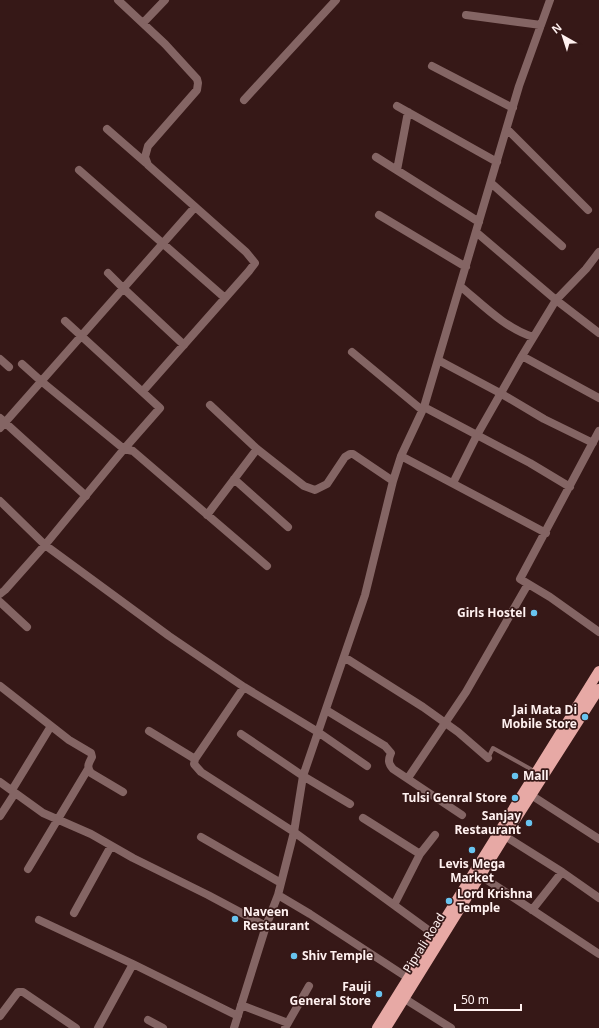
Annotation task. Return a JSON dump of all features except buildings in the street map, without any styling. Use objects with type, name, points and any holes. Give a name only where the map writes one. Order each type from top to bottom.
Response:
[{"type":"main road","points":[[376,1028],[599,671]]},
{"type":"main road","name":"Piprali Road","points":[[386,1028],[599,688]]},
{"type":"street","points":[[118,0],[165,44],[197,79],[198,83],[197,90],[148,146],[145,157],[148,165]]},
{"type":"street","points":[[143,23],[165,0]]},
{"type":"street","points":[[244,100],[336,0]]},
{"type":"street","points":[[234,1028],[266,926],[278,895],[294,832],[303,776],[364,595],[393,481],[401,456],[423,408],[519,86],[550,0]]},
{"type":"street","points":[[466,15],[541,24]]},
{"type":"street","points":[[432,66],[513,108]]},
{"type":"street","points":[[397,106],[497,162]]},
{"type":"street","points":[[397,170],[408,112]]},
{"type":"street","points":[[107,128],[246,252],[255,263],[143,392]]},
{"type":"street","points":[[507,129],[588,210]]},
{"type":"street","points":[[376,157],[479,222]]},
{"type":"street","points":[[79,170],[225,298]]},
{"type":"street","points":[[491,183],[562,246]]},
{"type":"street","points":[[86,496],[2,423],[82,336],[195,207]]},
{"type":"street","points":[[379,215],[466,267]]},
{"type":"street","points":[[476,232],[556,300],[599,334]]},
{"type":"street","points":[[453,483],[500,393],[556,300],[586,269],[599,252]]},
{"type":"street","points":[[108,273],[184,345]]},
{"type":"street","points":[[460,286],[504,322],[524,334],[533,337]]},
{"type":"street","points":[[0,594],[45,545],[124,449],[160,408],[66,321]]},
{"type":"street","points":[[352,352],[423,408],[530,463],[570,487]]},
{"type":"street","points":[[522,356],[599,398]]},
{"type":"street","points":[[0,359],[9,367]]},
{"type":"street","points":[[438,360],[500,393],[544,419],[593,443]]},
{"type":"street","points":[[22,364],[124,449],[133,451],[267,566]]},
{"type":"street","points":[[210,405],[257,449],[304,486],[315,490],[326,484],[345,457],[350,454],[353,454],[393,481]]},
{"type":"street","points":[[599,431],[520,579],[550,597],[599,632]]},
{"type":"street","points":[[208,515],[257,449]]},
{"type":"street","points":[[401,456],[546,532]]},
{"type":"street","points":[[234,479],[288,527]]},
{"type":"street","points":[[0,500],[45,545],[169,636],[244,687],[318,732],[367,766]]},
{"type":"street","points":[[408,778],[466,692],[528,584]]},
{"type":"street","points":[[0,602],[27,627]]},
{"type":"street","points":[[344,657],[446,723],[488,758]]},
{"type":"street","points":[[0,686],[68,740],[91,753],[92,757],[88,769],[28,868]]},
{"type":"street","points":[[244,687],[195,759],[194,764],[201,772],[294,832],[434,935]]},
{"type":"street","points":[[326,710],[385,746],[392,753],[388,760],[393,769],[462,815]]},
{"type":"street","points":[[0,816],[51,726]]},
{"type":"street","points":[[149,730],[195,759]]},
{"type":"street","points":[[242,734],[303,776],[350,804]]},
{"type":"street","points":[[88,769],[91,773],[123,792]]},
{"type":"street","points":[[0,782],[44,813],[91,834],[111,846],[266,926]]},
{"type":"street","points":[[531,795],[599,839]]},
{"type":"street","points":[[362,818],[420,854]]},
{"type":"street","points":[[394,905],[420,854],[435,835]]},
{"type":"street","points":[[505,836],[562,872],[599,898]]},
{"type":"street","points":[[201,837],[281,883]]},
{"type":"street","points":[[74,913],[111,846]]},
{"type":"street","points":[[532,910],[562,872]]},
{"type":"street","points":[[481,876],[599,954]]},
{"type":"street","points":[[278,895],[310,914],[408,978]]},
{"type":"street","points":[[39,920],[133,964],[238,1016]]},
{"type":"street","points":[[98,1028],[133,964]]},
{"type":"street","points":[[241,1005],[286,1026],[309,986]]},
{"type":"street","points":[[0,1016],[18,992],[23,992],[76,1028]]},
{"type":"street","points":[[405,998],[451,1028]]},
{"type":"street","points":[[148,1020],[163,1028]]},
{"type":"lane","points":[[488,758],[493,748],[536,772]]},
{"type":"place","name":"Girls Hostel","points":[[534,613]]},
{"type":"place","name":"Jai Mata Di Mobile Store","points":[[585,717]]},
{"type":"place","name":"Mall","points":[[515,776]]},
{"type":"place","name":"Tulsi Genral Store","points":[[515,798]]},
{"type":"place","name":"Sanjay Restaurant","points":[[529,823]]},
{"type":"place","name":"Levis Mega Market","points":[[472,850]]},
{"type":"place","name":"Lord Krishna Temple","points":[[449,901]]},
{"type":"place","name":"Naveen Restaurant","points":[[235,919]]},
{"type":"place","name":"Shiv Temple","points":[[294,956]]},
{"type":"place","name":"Fauji General Store","points":[[379,994]]}]
